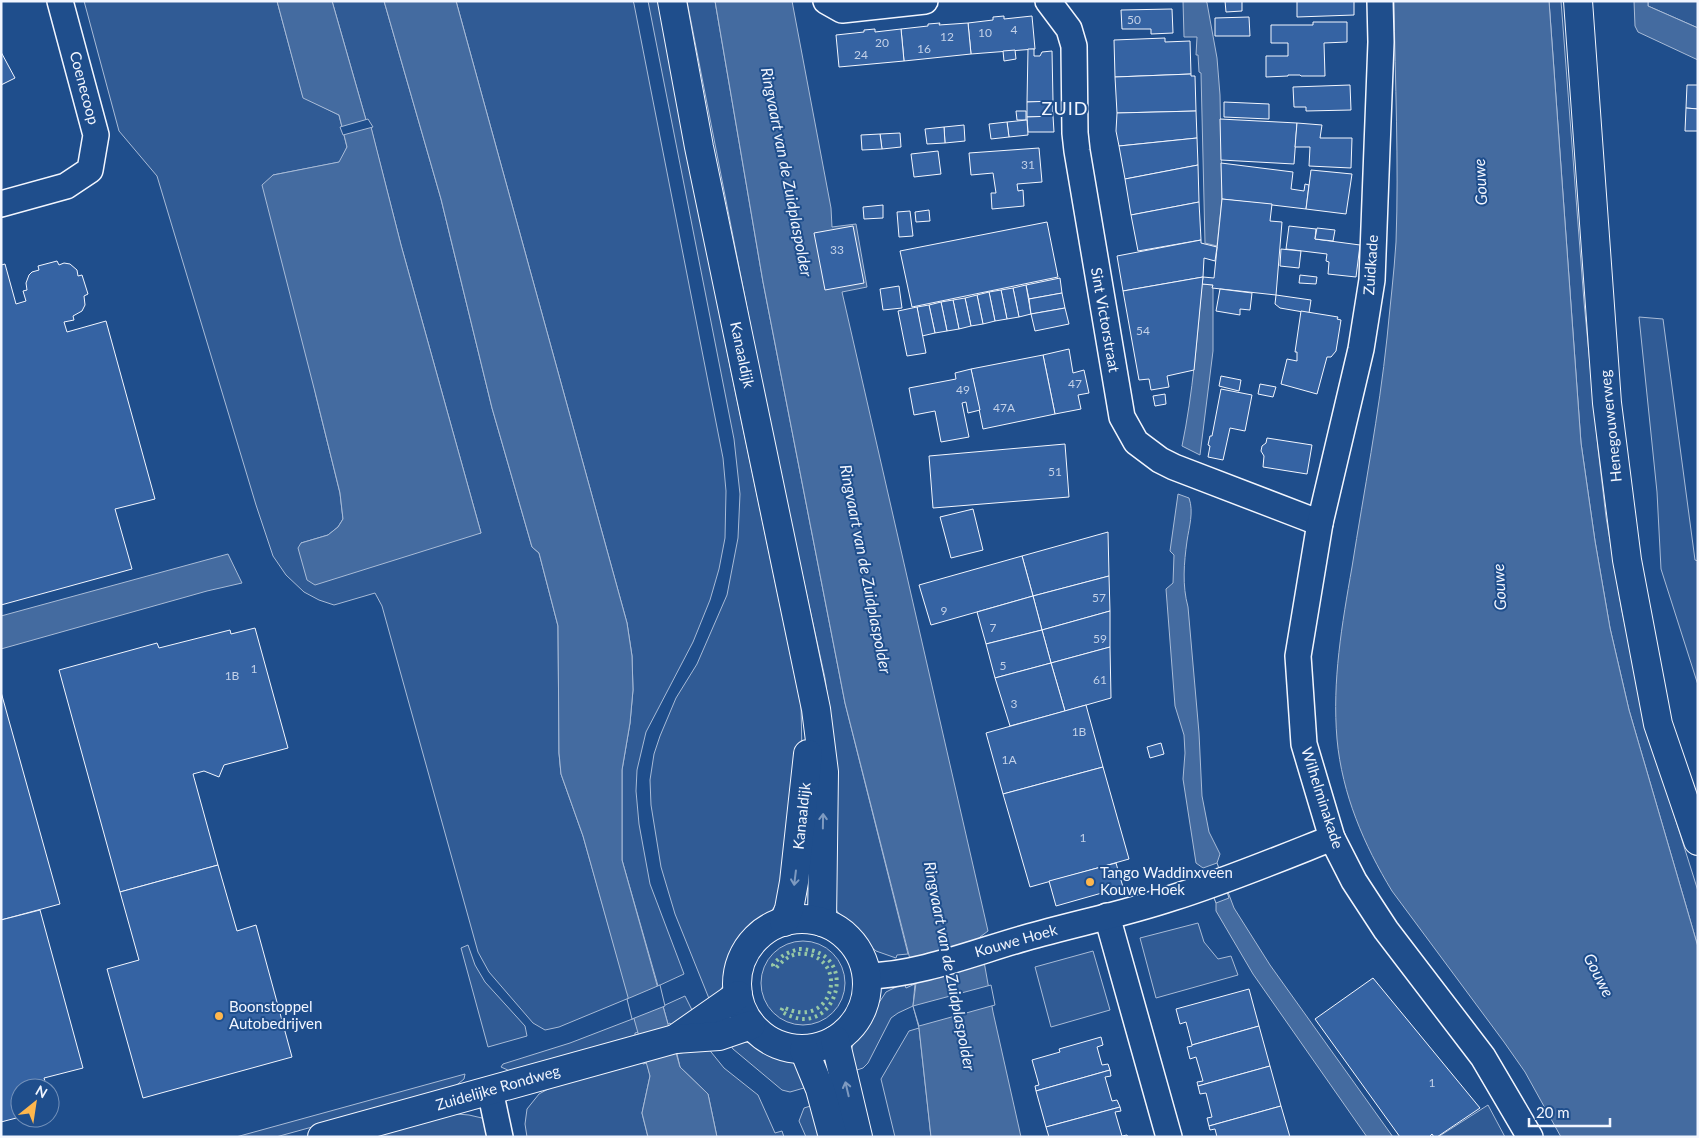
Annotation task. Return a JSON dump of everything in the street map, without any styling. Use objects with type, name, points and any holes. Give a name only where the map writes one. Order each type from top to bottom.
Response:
[{"type":"main road","name":"Kanaaldijk","points":[[672,1],[699,147],[816,708],[824,772],[822,922]]},
{"type":"main road","name":"Henegouwerweg","points":[[1578,1],[1607,403],[1627,560],[1658,724],[1698,841]]},
{"type":"main road","name":"Kanaaldijk","points":[[784,922],[789,909],[794,882],[810,735],[816,708]]},
{"type":"main road","points":[[803,919],[822,922],[835,928],[847,937],[863,962],[867,976],[864,1006],[857,1020],[835,1040],[825,1045],[804,1050],[792,1049],[770,1041],[751,1025],[745,1016],[738,995],[739,967],[747,950],[759,935],[775,925],[803,919]]},
{"type":"main road","name":"Zuidelijke Rondweg","points":[[675,1039],[738,995]]},
{"type":"main road","name":"Zuidelijke Rondweg","points":[[322,1137],[639,1048],[675,1039],[719,1036],[751,1025]]},
{"type":"main road","points":[[835,1040],[858,1137]]},
{"type":"main road","points":[[804,1050],[820,1089],[833,1137]]},
{"type":"street","name":"Coenecoop","points":[[1,204],[66,186],[90,170],[96,135],[60,1]]},
{"type":"street","points":[[826,1],[842,10],[925,1]]},
{"type":"street","name":"Sint Victorstraat","points":[[1048,1],[1070,30],[1074,46],[1077,151],[1122,417],[1136,442],[1160,460],[1320,523]]},
{"type":"street","name":"Zuidkade","points":[[1320,523],[1361,349],[1372,280],[1381,42],[1380,1]]},
{"type":"street","name":"Wilhelminakade","points":[[1320,523],[1298,656],[1304,744],[1332,838],[1354,881],[1386,930],[1483,1057],[1530,1137]]},
{"type":"street","name":"Kouwe Hoek","points":[[867,976],[912,970],[1170,899],[1217,883],[1332,838]]},
{"type":"street","points":[[1107,916],[1169,1137]]},
{"type":"street","points":[[490,1090],[500,1137]]},
{"type":"shaded area","points":[[84,1],[277,1],[303,97],[339,115],[347,147],[340,162],[273,175],[316,396],[340,493],[343,519],[338,527],[328,535],[301,543],[481,533],[401,245],[371,128],[366,120],[332,1],[384,1],[441,199],[492,408],[532,547],[539,553],[558,626],[559,753],[561,774],[583,836],[629,998],[559,1027],[545,1030],[533,1023],[489,972],[478,952],[382,606],[375,593],[334,605],[319,600],[304,592],[286,575],[273,556],[157,176],[119,131]]},
{"type":"shaded area","points":[[456,1],[633,1],[634,4],[723,458],[726,491],[725,538],[710,600],[693,642],[646,732],[637,770],[636,791],[639,824],[650,884],[684,974],[658,986],[622,860],[622,770],[630,723],[633,690],[632,656],[627,623]]},
{"type":"shaded area","points":[[648,1],[659,1],[730,366],[801,705],[802,753],[777,903],[770,913],[742,939],[730,960],[726,981],[710,1001],[675,914],[661,867],[651,805],[650,780],[654,754],[660,736],[676,698],[697,664],[727,595],[738,538],[740,494],[734,439]]},
{"type":"shaded area","points":[[687,1],[715,1],[763,282],[845,703],[908,954],[897,955],[896,958],[876,951],[869,945],[844,921],[830,895],[829,707],[825,678],[774,446]]},
{"type":"shaded area","points":[[1549,1],[1561,1],[1584,302],[1606,517],[1622,611],[1635,670],[1665,786],[1698,891],[1698,947],[1629,710],[1610,628],[1595,541],[1581,443]]},
{"type":"shaded area","points":[[1648,1],[1698,1],[1698,28],[1648,6]]},
{"type":"shaded area","points":[[1639,317],[1663,319],[1695,560],[1698,561],[1698,685],[1661,569],[1657,492]]},
{"type":"shaded area","points":[[1198,923],[1204,942],[1218,959],[1231,956],[1238,975],[1156,998],[1140,938]]},
{"type":"shaded area","points":[[803,941],[826,948],[838,960],[845,983],[838,1006],[826,1018],[803,1025],[780,1018],[768,1006],[761,983],[768,960],[780,948]]},
{"type":"shaded area","points":[[468,945],[475,965],[485,982],[525,1026],[527,1036],[488,1047],[461,948]]},
{"type":"shaded area","points":[[1093,951],[1110,1010],[1051,1027],[1035,967]]},
{"type":"shaded area","points":[[904,983],[906,988],[915,984],[913,1006],[891,1018],[868,1063],[863,1068],[851,1072],[851,1052],[854,1041],[886,992]]},
{"type":"shaded area","points":[[685,996],[693,1012],[671,1025],[670,1023],[668,1024],[663,1006]]},
{"type":"shaded area","points":[[635,1018],[639,1032],[635,1033],[635,1036],[510,1071],[501,1067],[503,1064],[570,1043]]},
{"type":"shaded area","points":[[919,1028],[931,1137],[895,1137],[881,1079],[909,1031]]},
{"type":"shaded area","points":[[742,1041],[791,1061],[811,1086],[790,1092],[782,1090],[733,1049],[729,1043]]},
{"type":"shaded area","points":[[707,1047],[724,1068],[758,1095],[775,1133],[782,1131],[784,1137],[717,1137],[708,1094],[680,1067],[677,1054]]},
{"type":"shaded area","points":[[642,1061],[643,1064],[647,1063],[650,1076],[642,1113],[648,1137],[527,1137],[525,1124],[527,1109],[539,1094],[550,1088]]},
{"type":"shaded area","points":[[465,1074],[464,1079],[453,1088],[276,1137],[236,1137]]},
{"type":"shaded area","points":[[817,1104],[823,1137],[806,1137],[799,1121],[804,1108]]},
{"type":"shaded area","points":[[1488,1105],[1505,1137],[1438,1137]]},
{"type":"shaded area","points":[[457,1114],[482,1118],[493,1131],[495,1137],[370,1137]]},
{"type":"water","points":[[277,1],[332,1],[366,120],[371,127],[401,245],[481,533],[315,585],[307,580],[298,548],[301,543],[328,535],[338,527],[343,519],[340,493],[262,185],[273,175],[339,162],[347,147],[339,115],[303,98]]},
{"type":"water","points":[[384,1],[456,1],[627,623],[632,656],[633,690],[630,723],[622,770],[622,860],[680,1067],[708,1094],[717,1137],[648,1137],[642,1113],[650,1076],[583,836],[561,774],[559,753],[558,626],[539,553],[532,547],[492,408],[441,199]]},
{"type":"water","name":"Ringvaart van de Zuidplaspolder","points":[[715,1],[792,1],[831,208],[832,227],[856,224],[867,287],[842,292],[988,931],[980,939],[993,1012],[1021,1137],[931,1137],[919,1028],[913,1006],[916,983],[845,703],[763,282]]},
{"type":"water","points":[[1183,1],[1206,1],[1217,58],[1220,95],[1222,199],[1217,246],[1205,243],[1201,73],[1199,72],[1198,55],[1196,55],[1197,37],[1184,37]]},
{"type":"water","name":"Gouwe","points":[[1394,1],[1549,1],[1581,443],[1610,628],[1629,710],[1698,947],[1698,1137],[1561,1137],[1525,1072],[1392,891],[1372,856],[1349,799],[1337,739],[1337,674],[1345,610],[1380,395],[1393,278],[1397,212]]},
{"type":"water","points":[[1634,1],[1648,1],[1648,6],[1698,28],[1698,60],[1638,32],[1635,26]]},
{"type":"water","points":[[1202,284],[1213,285],[1213,351],[1200,455],[1182,446],[1192,386]]},
{"type":"water","points":[[1178,494],[1189,498],[1191,509],[1184,582],[1188,607],[1199,733],[1202,796],[1209,832],[1220,854],[1217,863],[1234,908],[1270,965],[1393,1137],[1367,1137],[1253,974],[1216,911],[1216,903],[1203,868],[1196,863],[1183,779],[1184,735],[1175,706],[1166,589],[1173,583],[1174,555],[1170,551]]},
{"type":"water","points":[[228,554],[242,583],[207,591],[1,649],[1,616]]},
{"type":"pier","points":[[368,119],[373,127],[343,135],[340,127]]},
{"type":"pier","points":[[1217,863],[1229,898],[1216,903],[1203,868]]},
{"type":"pier","points":[[660,985],[665,1006],[632,1019],[627,999]]},
{"type":"pier","points":[[991,985],[995,1005],[919,1026],[913,1006]]},
{"type":"building","points":[[1225,1],[1242,1],[1242,11],[1226,12]]},
{"type":"building","points":[[1297,1],[1354,1],[1354,15],[1297,17]]},
{"type":"building","points":[[1172,9],[1173,33],[1151,34],[1151,29],[1122,29],[1121,10]]},
{"type":"building","points":[[1004,16],[1004,19],[1032,16],[1035,49],[971,54],[968,23],[993,20],[993,17]]},
{"type":"building","points":[[1249,17],[1250,36],[1215,36],[1215,18]]},
{"type":"building","points":[[1313,22],[1347,22],[1347,42],[1324,43],[1325,76],[1288,75],[1266,77],[1266,56],[1288,56],[1288,43],[1271,43],[1271,25],[1313,25]]},
{"type":"building","points":[[940,23],[939,25],[968,23],[971,54],[904,61],[901,29]]},
{"type":"building","points":[[875,29],[875,32],[901,29],[904,61],[839,67],[836,35]]},
{"type":"building","points":[[1165,38],[1165,42],[1190,41],[1191,74],[1115,77],[1114,40]]},
{"type":"building","points":[[1028,49],[1034,49],[1034,56],[1040,56],[1042,52],[1052,51],[1053,101],[1027,102]]},
{"type":"building","points":[[1015,50],[1016,59],[1004,61],[1003,51]]},
{"type":"building","points":[[1,52],[15,78],[1,85]]},
{"type":"building","points":[[1191,74],[1191,76],[1195,76],[1196,111],[1117,113],[1115,77]]},
{"type":"building","points":[[1350,85],[1351,110],[1306,111],[1306,107],[1294,107],[1293,87]]},
{"type":"building","points":[[1687,85],[1698,85],[1698,109],[1686,108]]},
{"type":"building","points":[[1053,101],[1053,116],[1027,117],[1027,102]]},
{"type":"building","points":[[1224,102],[1269,104],[1269,119],[1224,117]]},
{"type":"building","points":[[1686,108],[1698,109],[1698,131],[1685,131]]},
{"type":"building","points":[[1016,111],[1026,111],[1026,120],[1017,120]]},
{"type":"building","points":[[1196,111],[1197,138],[1119,146],[1116,131],[1117,113]]},
{"type":"building","points":[[1053,116],[1054,132],[1028,132],[1027,117]]},
{"type":"building","points":[[1220,119],[1297,123],[1294,164],[1221,160]]},
{"type":"building","points":[[1027,120],[1028,135],[1009,137],[1007,122]]},
{"type":"building","points":[[1007,122],[1009,137],[991,139],[989,124]]},
{"type":"building","points":[[1297,123],[1322,125],[1320,138],[1352,138],[1351,168],[1309,166],[1310,147],[1295,147]]},
{"type":"building","points":[[964,125],[965,141],[945,143],[944,127]]},
{"type":"building","points":[[944,127],[945,143],[927,144],[925,129]]},
{"type":"building","points":[[900,133],[901,147],[882,149],[880,134]]},
{"type":"building","points":[[880,134],[882,149],[862,150],[861,135]]},
{"type":"building","points":[[1197,138],[1198,165],[1125,179],[1119,146]]},
{"type":"building","points":[[1039,148],[1042,182],[1017,184],[1018,191],[1023,190],[1024,206],[992,209],[991,193],[996,193],[993,173],[971,175],[969,153]]},
{"type":"building","points":[[938,151],[941,174],[914,177],[911,154]]},
{"type":"building","points":[[1221,163],[1293,172],[1291,189],[1304,191],[1305,184],[1309,185],[1306,209],[1222,199]]},
{"type":"building","points":[[1198,165],[1199,202],[1131,215],[1125,179]]},
{"type":"building","points":[[1311,170],[1352,174],[1346,214],[1306,209]]},
{"type":"building","points":[[1222,199],[1272,204],[1270,221],[1282,222],[1276,295],[1212,288],[1213,285],[1202,284],[1203,277],[1214,278]]},
{"type":"building","points":[[1199,202],[1201,240],[1138,251],[1131,215]]},
{"type":"building","points":[[883,205],[883,218],[864,219],[863,207]]},
{"type":"building","points":[[929,210],[930,221],[916,222],[915,212]]},
{"type":"building","points":[[910,211],[913,236],[899,237],[897,212]]},
{"type":"building","points":[[1047,222],[1058,277],[912,307],[900,251]]},
{"type":"building","points":[[853,226],[864,283],[825,290],[814,233]]},
{"type":"building","points":[[1289,226],[1316,229],[1315,239],[1360,245],[1356,277],[1328,274],[1329,262],[1326,261],[1327,254],[1286,249]]},
{"type":"building","points":[[1317,228],[1335,230],[1333,241],[1315,239]]},
{"type":"building","points":[[1201,240],[1201,243],[1217,247],[1215,261],[1204,258],[1203,277],[1123,291],[1117,256]]},
{"type":"building","points":[[1281,249],[1301,251],[1299,268],[1280,266]]},
{"type":"building","points":[[57,261],[59,265],[64,263],[70,264],[77,270],[78,276],[82,275],[88,294],[84,296],[85,305],[82,311],[73,316],[74,320],[64,322],[67,332],[106,321],[155,499],[115,509],[132,569],[1,605],[1,265],[5,264],[16,304],[26,301],[23,291],[27,290],[26,283],[29,275],[39,270],[38,266]]},
{"type":"building","points":[[1300,275],[1317,277],[1316,284],[1299,283]]},
{"type":"building","points":[[1203,277],[1194,370],[1167,376],[1169,387],[1151,390],[1149,379],[1139,380],[1123,291]]},
{"type":"building","points":[[1060,278],[1062,293],[1029,299],[1026,285]]},
{"type":"building","points":[[1026,285],[1031,314],[1019,317],[1013,288]]},
{"type":"building","points":[[899,286],[902,308],[883,310],[880,289]]},
{"type":"building","points":[[1013,288],[1019,317],[1007,319],[1001,290]]},
{"type":"building","points":[[1220,289],[1252,293],[1250,310],[1240,309],[1240,315],[1216,311]]},
{"type":"building","points":[[1001,290],[1007,319],[995,321],[989,292]]},
{"type":"building","points":[[989,292],[995,321],[983,324],[977,295]]},
{"type":"building","points":[[1062,293],[1065,308],[1031,314],[1029,299]]},
{"type":"building","points":[[977,295],[983,324],[971,326],[965,298]]},
{"type":"building","points":[[1276,295],[1311,300],[1309,313],[1280,308],[1275,304]]},
{"type":"building","points":[[965,298],[971,326],[959,329],[953,300]]},
{"type":"building","points":[[953,300],[959,329],[947,331],[941,302]]},
{"type":"building","points":[[941,302],[947,331],[935,333],[929,305]]},
{"type":"building","points":[[929,305],[935,333],[922,336],[917,307]]},
{"type":"building","points":[[917,307],[926,353],[907,356],[898,311]]},
{"type":"building","points":[[1065,308],[1069,324],[1035,331],[1031,314]]},
{"type":"building","points":[[1301,311],[1338,317],[1337,319],[1341,320],[1336,351],[1331,357],[1327,357],[1317,394],[1281,384],[1287,359],[1297,361],[1297,352],[1295,352]]},
{"type":"building","points":[[1069,349],[1073,373],[1084,370],[1089,393],[1078,395],[1081,409],[1055,414],[1043,355]]},
{"type":"building","points":[[1043,355],[1055,414],[983,429],[971,369]]},
{"type":"building","points":[[971,369],[980,410],[968,413],[966,402],[962,403],[969,437],[941,442],[935,411],[914,415],[909,388],[956,379],[955,373]]},
{"type":"building","points":[[1221,376],[1241,380],[1239,391],[1219,386]]},
{"type":"building","points":[[1260,384],[1276,387],[1273,397],[1258,394]]},
{"type":"building","points":[[1221,389],[1252,395],[1245,431],[1230,428],[1223,460],[1208,457],[1210,446],[1208,445],[1210,436],[1212,436]]},
{"type":"building","points":[[1165,394],[1166,404],[1155,406],[1153,396]]},
{"type":"building","points":[[1267,438],[1312,445],[1307,474],[1263,467],[1264,456],[1261,451]]},
{"type":"building","points":[[1065,444],[1069,497],[933,508],[929,456]]},
{"type":"building","points":[[973,509],[983,550],[951,558],[940,517]]},
{"type":"building","points":[[1108,532],[1109,576],[1033,596],[1022,556]]},
{"type":"building","points":[[1022,556],[1033,596],[931,625],[919,585]]},
{"type":"building","points":[[1109,576],[1110,611],[1042,630],[1033,596]]},
{"type":"building","points":[[1033,596],[1042,630],[986,644],[977,612]]},
{"type":"building","points":[[1110,611],[1110,647],[1051,663],[1042,630]]},
{"type":"building","points":[[255,628],[288,748],[224,765],[219,777],[204,771],[193,774],[218,865],[120,892],[59,670],[157,643],[159,648],[230,630],[231,634]]},
{"type":"building","points":[[1042,630],[1051,663],[995,678],[986,644]]},
{"type":"building","points":[[1110,647],[1111,698],[1065,711],[1051,663]]},
{"type":"building","points":[[1051,663],[1065,711],[1010,726],[995,678]]},
{"type":"building","points":[[1,692],[60,904],[1,920]]},
{"type":"building","points":[[1086,705],[1103,767],[1003,794],[986,733]]},
{"type":"building","points":[[1161,743],[1164,754],[1150,758],[1147,747]]},
{"type":"building","points":[[1103,767],[1129,859],[1030,887],[1003,794]]},
{"type":"building","points":[[1116,863],[1123,887],[1056,906],[1049,881]]},
{"type":"building","points":[[218,865],[237,931],[256,925],[292,1057],[143,1098],[107,969],[139,960],[120,892]]},
{"type":"building","points":[[40,910],[83,1068],[44,1078],[10,1078],[10,1120],[1,1122],[1,920]]},
{"type":"building","points":[[1373,978],[1480,1108],[1437,1137],[1434,1137],[1432,1134],[1429,1137],[1400,1137],[1315,1019]]},
{"type":"building","points":[[1249,989],[1259,1026],[1192,1045],[1186,1022],[1180,1024],[1176,1009]]},
{"type":"building","points":[[1259,1026],[1270,1066],[1198,1086],[1197,1082],[1203,1081],[1196,1057],[1190,1059],[1187,1047]]},
{"type":"building","points":[[1101,1037],[1103,1045],[1097,1047],[1102,1065],[1108,1064],[1110,1070],[1036,1091],[1035,1086],[1039,1085],[1032,1060],[1060,1052],[1059,1049]]},
{"type":"building","points":[[1270,1066],[1281,1106],[1209,1126],[1207,1118],[1212,1117],[1206,1093],[1200,1094],[1198,1086]]},
{"type":"building","points":[[1110,1070],[1111,1076],[1105,1077],[1112,1101],[1117,1100],[1120,1107],[1046,1127],[1036,1091]]},
{"type":"building","points":[[1281,1106],[1290,1137],[1217,1137],[1215,1129],[1210,1130],[1209,1126]]},
{"type":"building","points":[[1120,1107],[1121,1111],[1115,1112],[1122,1136],[1127,1135],[1128,1137],[1049,1137],[1046,1127]]},
{"type":"hedge","points":[[799,949],[819,953],[832,964],[837,978],[835,994],[828,1007],[816,1016],[800,1019],[781,1011],[783,1007],[800,1012],[813,1010],[823,1003],[829,992],[831,980],[828,969],[820,959],[806,954],[793,955],[776,968],[774,967],[773,965],[781,957],[799,949]]},
{"type":"place","name":"Tango Waddinxveen Kouwe Hoek","points":[[1090,882]]},
{"type":"place","name":"Boonstoppel Autobedrijven","points":[[219,1016]]},
{"type":"district","name":"ZUID","points":[[1065,109]]}]
